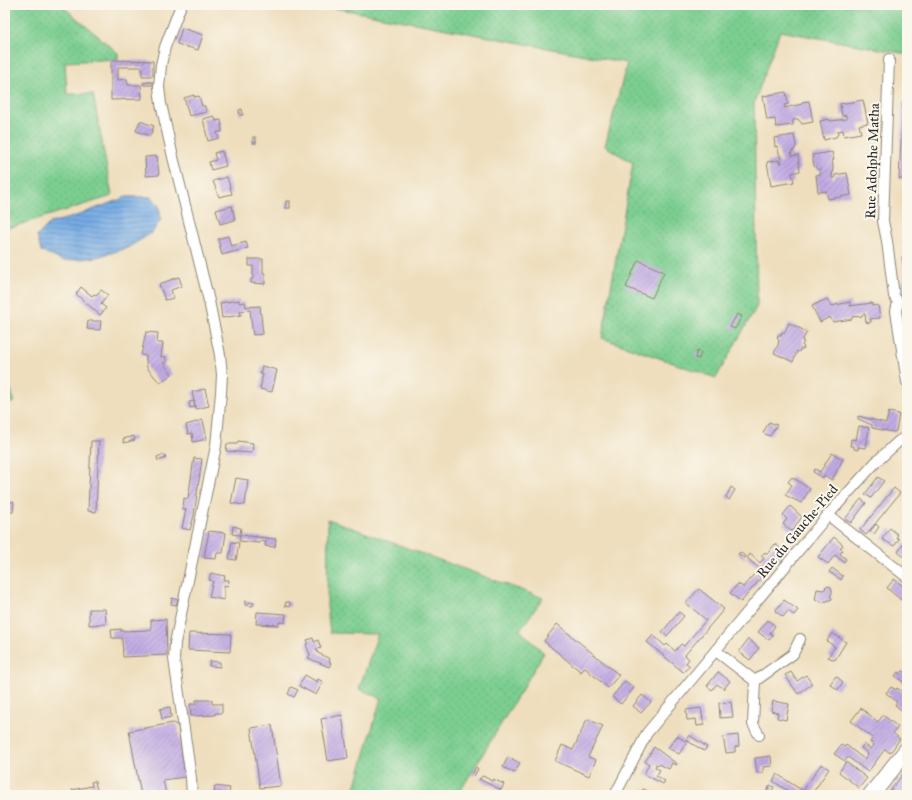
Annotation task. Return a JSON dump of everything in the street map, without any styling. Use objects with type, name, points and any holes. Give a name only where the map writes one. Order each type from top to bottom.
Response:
[{"type":"main road","points":[[872,795],[907,750]]},
{"type":"street","points":[[181,5],[165,47],[161,65],[161,104],[209,301],[220,355],[222,375],[216,446],[175,643],[174,659],[191,778],[192,795]]},
{"type":"street","name":"Rue Adolphe Matha","points":[[889,59],[883,221],[894,296],[902,301],[896,311],[907,382]]},
{"type":"street","name":"Rue du Gauche-Pied","points":[[615,795],[647,733],[828,514],[875,463],[899,441],[907,436]]},
{"type":"street","points":[[828,514],[907,577]]},
{"type":"street","points":[[755,681],[793,654],[800,639]]},
{"type":"street","points":[[716,651],[755,681]]},
{"type":"street","points":[[755,681],[752,724],[759,735]]},
{"type":"green space","points":[[11,5],[61,5],[118,53],[118,59],[65,62],[67,94],[93,94],[112,196],[5,229],[5,8]]},
{"type":"green space","points":[[319,5],[907,5],[907,54],[780,31],[754,103],[757,306],[716,378],[602,338],[633,163],[605,146],[627,63]]},
{"type":"green space","points":[[5,367],[14,402],[5,405]]},
{"type":"green space","points":[[328,519],[543,598],[520,630],[544,653],[458,795],[353,795],[381,698],[359,689],[378,634],[330,633],[327,607]]},
{"type":"water","points":[[126,197],[151,197],[159,206],[161,219],[152,233],[127,248],[97,257],[63,261],[41,251],[37,236],[50,223],[73,217]]},
{"type":"building","points":[[182,28],[203,35],[198,50],[177,44]]},
{"type":"building","points":[[111,60],[153,61],[153,76],[142,76],[142,67],[118,67],[118,80],[127,79],[128,85],[141,85],[142,99],[111,100]]},
{"type":"building","points":[[153,82],[153,85],[143,85],[143,83]]},
{"type":"building","points":[[786,92],[788,104],[784,105],[785,108],[809,101],[813,122],[802,124],[798,119],[793,120],[793,125],[776,127],[775,119],[767,120],[763,96]]},
{"type":"building","points":[[194,95],[194,97],[199,96],[202,106],[205,106],[206,112],[189,116],[184,98]]},
{"type":"building","points":[[863,100],[868,123],[859,125],[861,133],[844,136],[843,130],[838,131],[836,137],[824,140],[820,121],[829,119],[830,121],[847,119],[846,115],[842,116],[840,104]]},
{"type":"building","points":[[903,102],[907,102],[907,179],[899,179]]},
{"type":"building","points":[[242,109],[243,115],[240,115],[239,110]]},
{"type":"building","points":[[214,116],[216,121],[221,120],[222,132],[217,132],[219,138],[208,141],[203,119]]},
{"type":"building","points":[[140,121],[154,126],[150,136],[136,131]]},
{"type":"building","points":[[794,135],[796,146],[794,150],[791,151],[792,156],[798,155],[800,171],[792,173],[794,182],[771,186],[767,162],[779,160],[779,163],[782,163],[777,146],[775,147],[774,138]]},
{"type":"building","points":[[253,137],[256,137],[256,143],[253,143]]},
{"type":"building","points":[[222,151],[226,166],[211,170],[209,162],[216,160],[214,153]]},
{"type":"building","points":[[832,152],[834,160],[832,160],[832,178],[835,178],[835,175],[847,173],[851,195],[828,199],[826,191],[818,192],[816,175],[821,174],[820,169],[818,170],[814,166],[812,155]]},
{"type":"building","points":[[157,156],[159,175],[146,176],[145,157]]},
{"type":"building","points":[[227,177],[232,194],[219,197],[213,181]]},
{"type":"building","points":[[286,201],[290,201],[290,208],[286,208]]},
{"type":"building","points":[[232,206],[235,220],[220,224],[216,210]]},
{"type":"building","points":[[228,236],[231,246],[246,242],[248,248],[222,255],[218,239]]},
{"type":"building","points":[[907,256],[907,267],[904,268],[902,257]]},
{"type":"building","points":[[249,259],[263,259],[265,284],[251,283],[251,279],[253,279],[253,266],[249,266]]},
{"type":"building","points":[[638,260],[664,272],[652,298],[626,287]]},
{"type":"building","points":[[179,277],[182,286],[171,290],[174,298],[165,300],[159,284]]},
{"type":"building","points":[[907,280],[907,284],[903,285],[902,281]]},
{"type":"building","points":[[81,287],[92,296],[94,294],[96,295],[101,290],[108,295],[101,304],[106,308],[100,315],[76,294]]},
{"type":"building","points":[[827,299],[831,306],[850,302],[850,306],[872,303],[872,306],[878,305],[880,318],[870,319],[871,322],[869,323],[866,322],[865,314],[862,316],[852,317],[852,319],[833,322],[830,317],[820,322],[812,306]]},
{"type":"building","points":[[239,300],[239,303],[245,302],[246,307],[260,306],[263,334],[253,335],[250,310],[240,311],[241,315],[222,318],[220,303]]},
{"type":"building","points":[[737,314],[742,316],[735,329],[730,327]]},
{"type":"building","points":[[88,321],[101,321],[100,330],[87,329]]},
{"type":"building","points":[[789,323],[807,332],[802,341],[804,342],[802,345],[804,347],[803,349],[800,349],[799,352],[797,351],[793,362],[774,353],[779,343],[777,338],[778,335],[781,335],[782,332],[784,333]]},
{"type":"building","points":[[146,332],[158,333],[157,343],[163,343],[161,357],[165,356],[167,362],[163,363],[172,374],[160,383],[147,368],[146,356],[141,355]]},
{"type":"building","points":[[697,351],[701,352],[699,359],[695,358]]},
{"type":"building","points":[[262,366],[277,370],[272,392],[260,389],[263,374],[260,374]]},
{"type":"building","points":[[205,389],[209,406],[196,409],[192,392]]},
{"type":"building","points":[[194,401],[195,407],[190,408],[189,402]]},
{"type":"building","points":[[889,412],[899,414],[896,431],[893,432],[872,428],[872,425],[858,419],[858,416],[886,423]]},
{"type":"building","points":[[203,420],[207,439],[193,442],[192,433],[188,434],[186,425]]},
{"type":"building","points":[[769,422],[777,425],[770,436],[763,433]]},
{"type":"building","points":[[859,426],[869,428],[866,448],[858,447],[858,450],[854,449],[854,446],[850,446],[851,439],[856,440]]},
{"type":"building","points":[[134,436],[135,440],[124,443],[123,439]]},
{"type":"building","points":[[91,441],[99,441],[96,512],[88,511]]},
{"type":"building","points":[[238,441],[253,443],[252,453],[226,451],[227,444],[237,444]]},
{"type":"building","points":[[905,448],[907,449],[907,455],[902,452]]},
{"type":"building","points":[[832,453],[843,459],[832,480],[824,475],[823,478],[813,472],[815,469],[820,472]]},
{"type":"building","points":[[164,454],[166,458],[158,461],[157,457]]},
{"type":"building","points":[[194,458],[202,459],[194,515],[190,530],[182,528],[186,509],[183,509],[184,498],[188,499]]},
{"type":"building","points":[[792,477],[810,489],[801,503],[785,495],[792,485],[788,482]]},
{"type":"building","points":[[878,477],[884,481],[871,498],[865,494]]},
{"type":"building","points":[[236,478],[248,480],[245,505],[231,503]]},
{"type":"building","points":[[731,487],[735,490],[729,500],[726,497]]},
{"type":"building","points":[[894,488],[900,493],[866,535],[860,530]]},
{"type":"building","points":[[861,499],[866,503],[851,523],[845,519]]},
{"type":"building","points":[[5,501],[14,502],[13,512],[5,512]]},
{"type":"building","points":[[790,506],[802,517],[794,530],[791,531],[783,524],[787,519],[783,515]]},
{"type":"building","points":[[876,524],[879,527],[874,534],[870,531]]},
{"type":"building","points":[[233,526],[241,528],[240,535],[232,534]]},
{"type":"building","points":[[890,528],[898,535],[896,537],[899,539],[894,546],[882,539]]},
{"type":"building","points":[[209,531],[226,533],[223,553],[217,553],[216,559],[204,558]]},
{"type":"building","points":[[240,535],[276,539],[275,547],[265,546],[266,542],[260,541],[259,543],[239,541]]},
{"type":"building","points":[[834,537],[843,545],[840,549],[843,550],[840,554],[846,559],[844,562],[835,555],[828,564],[818,557]]},
{"type":"building","points":[[232,542],[239,543],[236,560],[229,559]]},
{"type":"building","points":[[905,542],[907,543],[906,559],[898,552]]},
{"type":"building","points":[[775,544],[785,552],[766,574],[747,558],[750,554],[760,563],[764,558],[761,556],[765,552],[767,554]]},
{"type":"building","points":[[740,552],[746,557],[744,558],[738,554]]},
{"type":"building","points":[[832,568],[843,576],[841,580],[829,572]]},
{"type":"building","points":[[211,573],[225,576],[224,580],[229,580],[228,586],[224,585],[224,600],[209,597],[213,581],[209,580]]},
{"type":"building","points":[[755,573],[761,578],[741,602],[730,593],[738,584],[743,587]]},
{"type":"building","points":[[894,579],[907,589],[907,598],[905,601],[902,598],[901,600],[887,588]]},
{"type":"building","points":[[827,586],[831,587],[832,594],[830,595],[832,599],[822,603],[821,601],[815,600],[817,589],[823,590]]},
{"type":"building","points":[[699,589],[724,609],[685,655],[689,659],[686,663],[690,666],[683,672],[647,642],[653,635],[665,646],[667,644],[675,651],[681,644],[684,646],[706,620],[686,603]]},
{"type":"building","points":[[172,598],[178,600],[176,605],[171,604]]},
{"type":"building","points":[[784,600],[798,610],[794,615],[788,611],[783,617],[775,611]]},
{"type":"building","points":[[245,601],[254,603],[253,606],[245,605]]},
{"type":"building","points":[[286,602],[290,602],[290,607],[285,606]]},
{"type":"building","points":[[89,609],[105,609],[106,624],[89,625]]},
{"type":"building","points":[[257,612],[286,614],[285,623],[279,622],[279,625],[256,624]]},
{"type":"building","points":[[679,612],[684,616],[667,636],[662,632]]},
{"type":"building","points":[[166,619],[167,655],[123,657],[122,638],[112,638],[111,630],[151,630],[151,620]]},
{"type":"building","points":[[768,620],[775,626],[770,633],[773,635],[769,640],[758,632]]},
{"type":"building","points":[[557,624],[619,675],[608,688],[585,668],[581,672],[544,641]]},
{"type":"building","points":[[189,633],[231,634],[230,652],[188,650]]},
{"type":"building","points":[[832,633],[846,642],[835,660],[828,657],[835,647],[827,641]]},
{"type":"building","points":[[313,638],[314,642],[318,640],[321,648],[316,649],[318,653],[330,659],[329,662],[331,663],[329,667],[308,658],[310,655],[306,644],[308,643],[307,640]]},
{"type":"building","points":[[748,639],[759,648],[750,660],[739,652]]},
{"type":"building","points":[[210,661],[220,662],[220,667],[209,666]]},
{"type":"building","points":[[903,671],[907,674],[907,685],[895,676],[898,672],[900,674]]},
{"type":"building","points":[[718,672],[730,681],[724,689],[717,684],[712,690],[707,686]]},
{"type":"building","points":[[791,672],[797,681],[806,675],[812,684],[798,694],[785,675]]},
{"type":"building","points":[[305,675],[317,682],[318,679],[323,682],[316,695],[299,686]]},
{"type":"building","points":[[836,676],[843,682],[838,690],[830,684]]},
{"type":"building","points":[[625,681],[634,688],[621,704],[612,697]]},
{"type":"building","points":[[291,687],[298,690],[294,697],[288,694]]},
{"type":"building","points":[[891,687],[896,690],[897,688],[907,695],[907,708],[904,712],[895,705],[897,702],[886,693]]},
{"type":"building","points":[[642,695],[651,702],[641,713],[633,706]]},
{"type":"building","points":[[196,700],[212,700],[212,704],[222,704],[222,713],[215,713],[215,715],[191,716],[190,704],[196,704]]},
{"type":"building","points":[[773,701],[789,704],[786,720],[777,718],[778,713],[771,711]]},
{"type":"building","points":[[731,702],[733,717],[720,718],[719,703]]},
{"type":"building","points":[[170,707],[171,717],[162,719],[160,709]]},
{"type":"building","points":[[701,708],[704,725],[697,726],[696,719],[687,720],[686,710]]},
{"type":"building","points":[[861,708],[878,722],[883,715],[898,727],[893,733],[900,739],[890,753],[885,749],[868,772],[848,757],[845,761],[834,754],[841,745],[844,747],[846,745],[864,759],[868,754],[861,748],[864,744],[871,749],[874,745],[870,742],[873,738],[851,721]]},
{"type":"building","points":[[342,715],[348,758],[328,761],[321,719]]},
{"type":"building","points":[[587,719],[603,726],[588,757],[596,760],[589,776],[555,761],[562,745],[573,750]]},
{"type":"building","points":[[173,723],[178,726],[185,777],[163,780],[166,794],[141,795],[129,731]]},
{"type":"building","points":[[272,725],[281,786],[260,788],[251,728]]},
{"type":"building","points":[[689,735],[707,747],[704,751],[686,740]]},
{"type":"building","points":[[738,735],[739,746],[735,747],[735,752],[726,753],[723,737]]},
{"type":"building","points":[[677,736],[687,742],[679,754],[668,748]]},
{"type":"building","points":[[654,747],[677,764],[672,763],[669,769],[656,764],[655,767],[660,770],[656,776],[665,781],[663,784],[644,774],[649,764],[645,762]]},
{"type":"building","points":[[771,756],[772,766],[763,767],[763,773],[757,773],[755,758]]},
{"type":"building","points":[[508,757],[520,763],[515,773],[503,767]]},
{"type":"building","points":[[846,762],[867,778],[859,788],[839,772]]},
{"type":"building","points":[[821,764],[829,769],[811,795],[794,795],[773,781],[777,774],[803,791]]},
{"type":"building","points":[[476,767],[478,769],[474,776],[472,774]]},
{"type":"building","points":[[903,774],[907,777],[907,795],[887,795]]},
{"type":"building","points":[[483,776],[492,781],[493,779],[504,784],[501,790],[479,779]]},
{"type":"building","points":[[95,781],[98,795],[73,795],[72,790],[92,786],[91,782]]},
{"type":"building","points":[[770,785],[774,787],[770,795],[765,795]]},
{"type":"building","points":[[215,786],[230,788],[229,793],[214,792]]},
{"type":"building","points":[[643,789],[653,793],[652,795],[640,795]]}]
